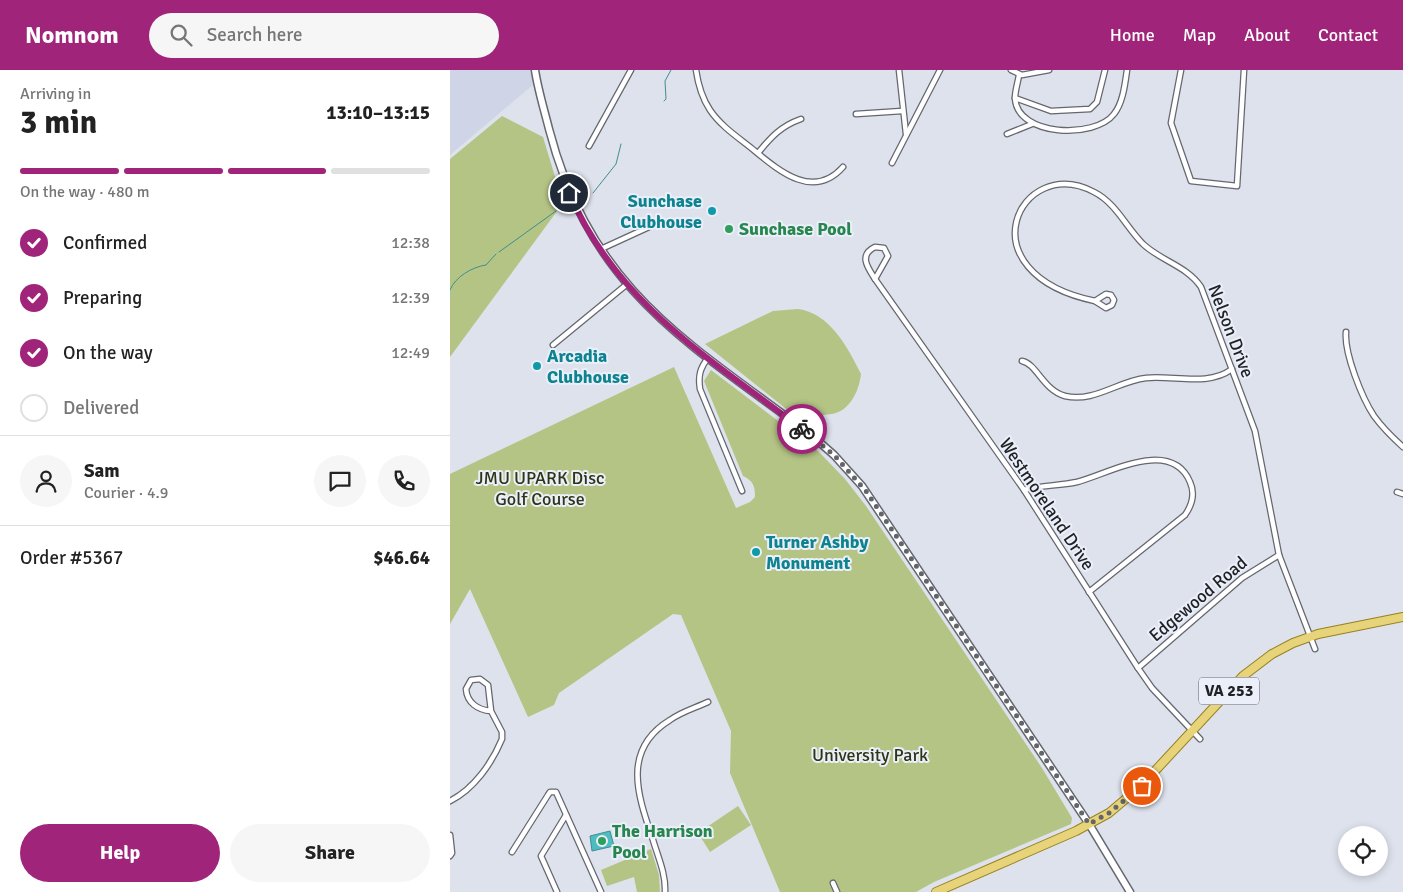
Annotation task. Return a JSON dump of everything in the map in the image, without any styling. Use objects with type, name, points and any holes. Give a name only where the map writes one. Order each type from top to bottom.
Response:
[{"type":"main road","points":[[535,70],[562,174],[577,211],[599,250],[626,285],[658,318],[810,434],[834,455],[862,486],[1089,824],[1130,892]]},
{"type":"main road","name":"VA 253","points":[[936,892],[1089,824],[1109,813],[1133,794],[1254,666],[1280,649],[1312,636],[1403,617]]},
{"type":"street","points":[[589,146],[631,70]]},
{"type":"street","points":[[696,70],[701,92],[712,114],[782,173],[805,182],[836,176],[843,167]]},
{"type":"street","points":[[899,70],[906,134]]},
{"type":"street","points":[[892,163],[940,70]]},
{"type":"street","points":[[1011,70],[1019,75],[1049,70]]},
{"type":"street","points":[[1015,98],[1051,112],[1090,109],[1097,102],[1105,70]]},
{"type":"street","points":[[1019,75],[1015,98],[1019,111],[1032,124],[1048,129],[1070,130],[1089,128],[1103,123],[1114,114],[1120,102],[1127,70]]},
{"type":"street","points":[[1181,70],[1171,123],[1191,181],[1238,186],[1244,70]]},
{"type":"street","points":[[856,114],[902,111]]},
{"type":"street","points":[[758,153],[776,132],[787,124],[801,119]]},
{"type":"street","points":[[1007,134],[1032,124]]},
{"type":"street","name":"Nelson Drive","points":[[1096,301],[1069,295],[1052,286],[1033,272],[1020,256],[1014,236],[1017,216],[1027,200],[1041,191],[1068,185],[1094,192],[1114,208],[1144,245],[1193,277],[1205,296],[1259,443],[1279,555],[1312,636],[1315,649]]},
{"type":"street","points":[[599,250],[649,227]]},
{"type":"street","name":"Westmoreland Drive","points":[[875,279],[887,258],[887,251],[882,247],[870,250],[865,257],[868,268],[875,279],[1024,490],[1152,688],[1200,739]]},
{"type":"street","points":[[553,345],[626,285]]},
{"type":"street","points":[[1346,332],[1347,348],[1371,410],[1379,422],[1403,447]]},
{"type":"street","points":[[708,358],[702,366],[699,378],[700,389],[742,491]]},
{"type":"street","points":[[1022,361],[1029,364],[1051,389],[1075,398],[1090,396],[1140,379],[1206,378],[1223,374],[1232,369]]},
{"type":"street","points":[[1024,490],[1074,482],[1126,465],[1152,460],[1172,463],[1186,474],[1192,495],[1190,506],[1184,517],[1089,592]]},
{"type":"street","points":[[1397,492],[1403,494]]},
{"type":"street","name":"Edgewood Road","points":[[1138,668],[1242,578],[1279,555]]},
{"type":"street","points":[[450,801],[465,791],[479,777],[502,740],[502,732],[491,711],[487,684],[478,678],[471,680],[466,689],[469,700],[480,709],[491,711]]},
{"type":"street","points":[[665,892],[663,872],[638,794],[638,764],[648,742],[662,725],[708,702]]},
{"type":"street","points":[[512,852],[550,792],[556,792],[601,892]]},
{"type":"street","points":[[557,892],[541,856],[566,815]]},
{"type":"street","points":[[450,835],[452,853],[450,856]]},
{"type":"street","points":[[833,883],[837,892]]},
{"type":"shaded area","points":[[450,70],[533,70],[534,84],[450,155]]},
{"type":"green space","points":[[502,116],[543,137],[563,203],[450,357],[450,159]]},
{"type":"green space","points":[[798,309],[820,317],[829,324],[844,343],[861,374],[856,393],[849,405],[844,409],[832,414],[812,416],[800,420],[705,344],[773,311]]},
{"type":"green space","name":"University Park","points":[[674,367],[736,508],[750,502],[755,497],[755,489],[753,484],[743,476],[704,381],[711,370],[819,452],[845,479],[866,506],[1042,768],[1072,818],[1071,824],[934,882],[916,892],[780,892],[730,773],[731,731],[681,615],[673,614],[559,693],[554,705],[528,717],[470,589],[450,624],[450,474]]},
{"type":"green space","points":[[738,806],[751,825],[710,852],[698,833]]},
{"type":"green space","points":[[651,849],[659,875],[660,892],[637,892],[634,877],[607,886],[601,870]]},
{"type":"water","name":"The Harrison Pool","points":[[610,831],[614,846],[592,851],[590,836]]},
{"type":"waterway","points":[[664,101],[666,99],[665,81],[671,70]]},
{"type":"waterway","points":[[593,193],[616,164],[621,144]]},
{"type":"waterway","points":[[499,252],[556,211]]},
{"type":"waterway","points":[[450,290],[460,277],[470,270],[486,265],[496,254]]},
{"type":"way so far","points":[[802,429],[834,455],[866,491],[1089,824],[1122,804],[1142,786]]},
{"type":"place","name":"Sunchase Clubhouse","points":[[712,211]]},
{"type":"place","name":"Sunchase Pool","points":[[729,229]]},
{"type":"place","name":"Arcadia Clubhouse","points":[[537,366]]},
{"type":"place","name":"Turner Ashby Monument","points":[[756,552]]},
{"type":"place","name":"The Harrison Pool","points":[[602,841]]},
{"type":"route","points":[[569,193],[592,239],[626,285],[646,307],[666,325],[802,429]]},
{"type":"park label","name":"JMU UPARK Disc Golf Course","points":[[540,488]]}]
